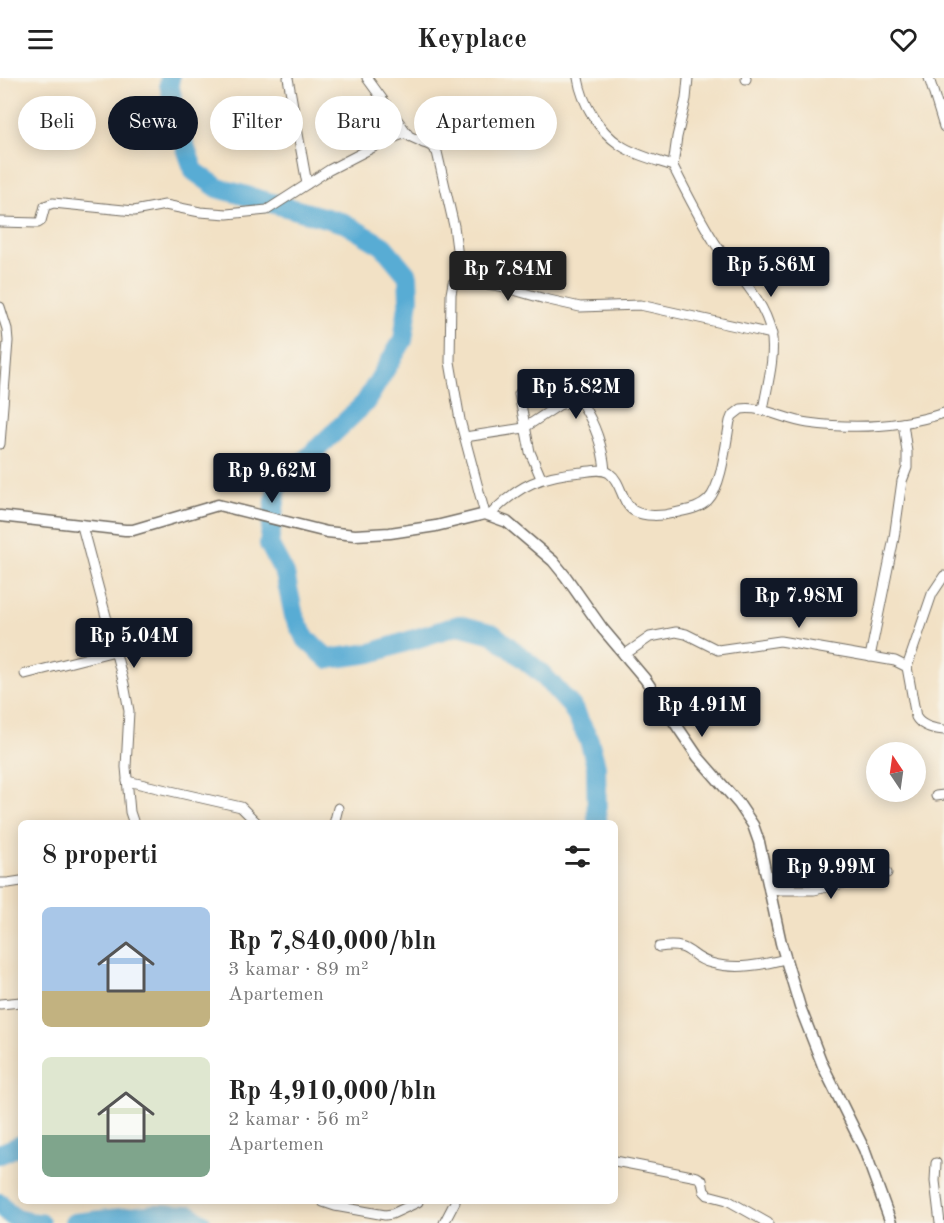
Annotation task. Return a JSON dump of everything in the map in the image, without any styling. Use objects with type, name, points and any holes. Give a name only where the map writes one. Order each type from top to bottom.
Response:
[{"type":"street","points":[[288,78],[307,184]]},
{"type":"street","points":[[367,78],[408,136],[414,139]]},
{"type":"street","points":[[578,78],[580,92],[586,105],[610,137],[633,152],[672,166]]},
{"type":"street","points":[[688,78],[672,166],[693,208],[764,311],[772,334],[772,351],[763,410]]},
{"type":"street","points":[[929,78],[944,127]]},
{"type":"street","points":[[0,222],[38,223],[41,221],[45,206],[53,203],[134,211],[165,205],[200,212],[227,214],[267,210],[329,170],[387,140],[406,133]]},
{"type":"street","points":[[434,150],[442,172],[454,226],[461,280]]},
{"type":"street","points":[[487,515],[457,399],[450,349],[453,283],[461,280],[500,285],[580,307],[640,305],[772,334]]},
{"type":"street","points":[[0,307],[8,341],[0,444]]},
{"type":"street","points":[[519,394],[530,452],[541,478]]},
{"type":"street","points":[[465,437],[524,428],[559,405],[577,400],[581,402],[596,429],[602,447],[605,471]]},
{"type":"street","points":[[487,515],[502,502],[541,478],[564,473],[600,470],[611,474],[626,503],[636,512],[647,515],[668,514],[698,507],[708,500],[716,489],[732,416],[741,408],[763,410],[808,423],[861,426],[903,423],[944,413]]},
{"type":"street","points":[[870,657],[894,538],[902,481],[907,468],[903,423]]},
{"type":"street","points":[[0,516],[133,530],[218,505],[327,532],[355,535],[401,531],[487,515],[507,522],[553,561],[650,687],[698,757],[746,813],[757,834],[785,959],[800,1007],[823,1066],[864,1149],[891,1223]]},
{"type":"street","points":[[82,526],[124,684],[129,711],[126,744],[127,782],[133,820]]},
{"type":"street","points":[[944,576],[932,594],[907,667],[918,721],[944,730]]},
{"type":"street","points":[[624,655],[650,637],[676,632],[700,640],[718,650],[780,641],[895,661],[907,667]]},
{"type":"street","points":[[25,674],[115,651]]},
{"type":"street","points":[[127,782],[241,807],[254,820]]},
{"type":"street","points":[[335,820],[338,808]]},
{"type":"street","points":[[769,890],[814,890],[887,873]]},
{"type":"street","points":[[0,883],[18,881]]},
{"type":"street","points":[[659,947],[682,946],[709,963],[717,964],[751,967],[785,959]]},
{"type":"street","points":[[0,1004],[18,1002]]},
{"type":"street","points":[[618,1162],[697,1177],[702,1180],[705,1193],[730,1202],[768,1223]]},
{"type":"street","points":[[936,1163],[940,1223]]},
{"type":"street","points":[[350,1205],[380,1215],[392,1214],[414,1204]]},
{"type":"street","points":[[444,1223],[454,1204]]},
{"type":"street","points":[[392,1214],[398,1223]]},
{"type":"waterway","points":[[170,78],[169,84],[181,134],[194,171],[218,188],[344,223],[383,246],[408,276],[409,299],[403,340],[365,403],[277,487],[269,544],[285,574],[294,616],[305,638],[328,659],[371,653],[459,625],[493,634],[541,673],[572,707],[589,740],[596,766],[597,820]]},
{"type":"waterway","points":[[0,1154],[18,1146]]},
{"type":"waterway","points":[[0,1203],[17,1219],[40,1223]]},
{"type":"waterway","points":[[74,1223],[156,1214],[190,1215],[202,1223]]}]
